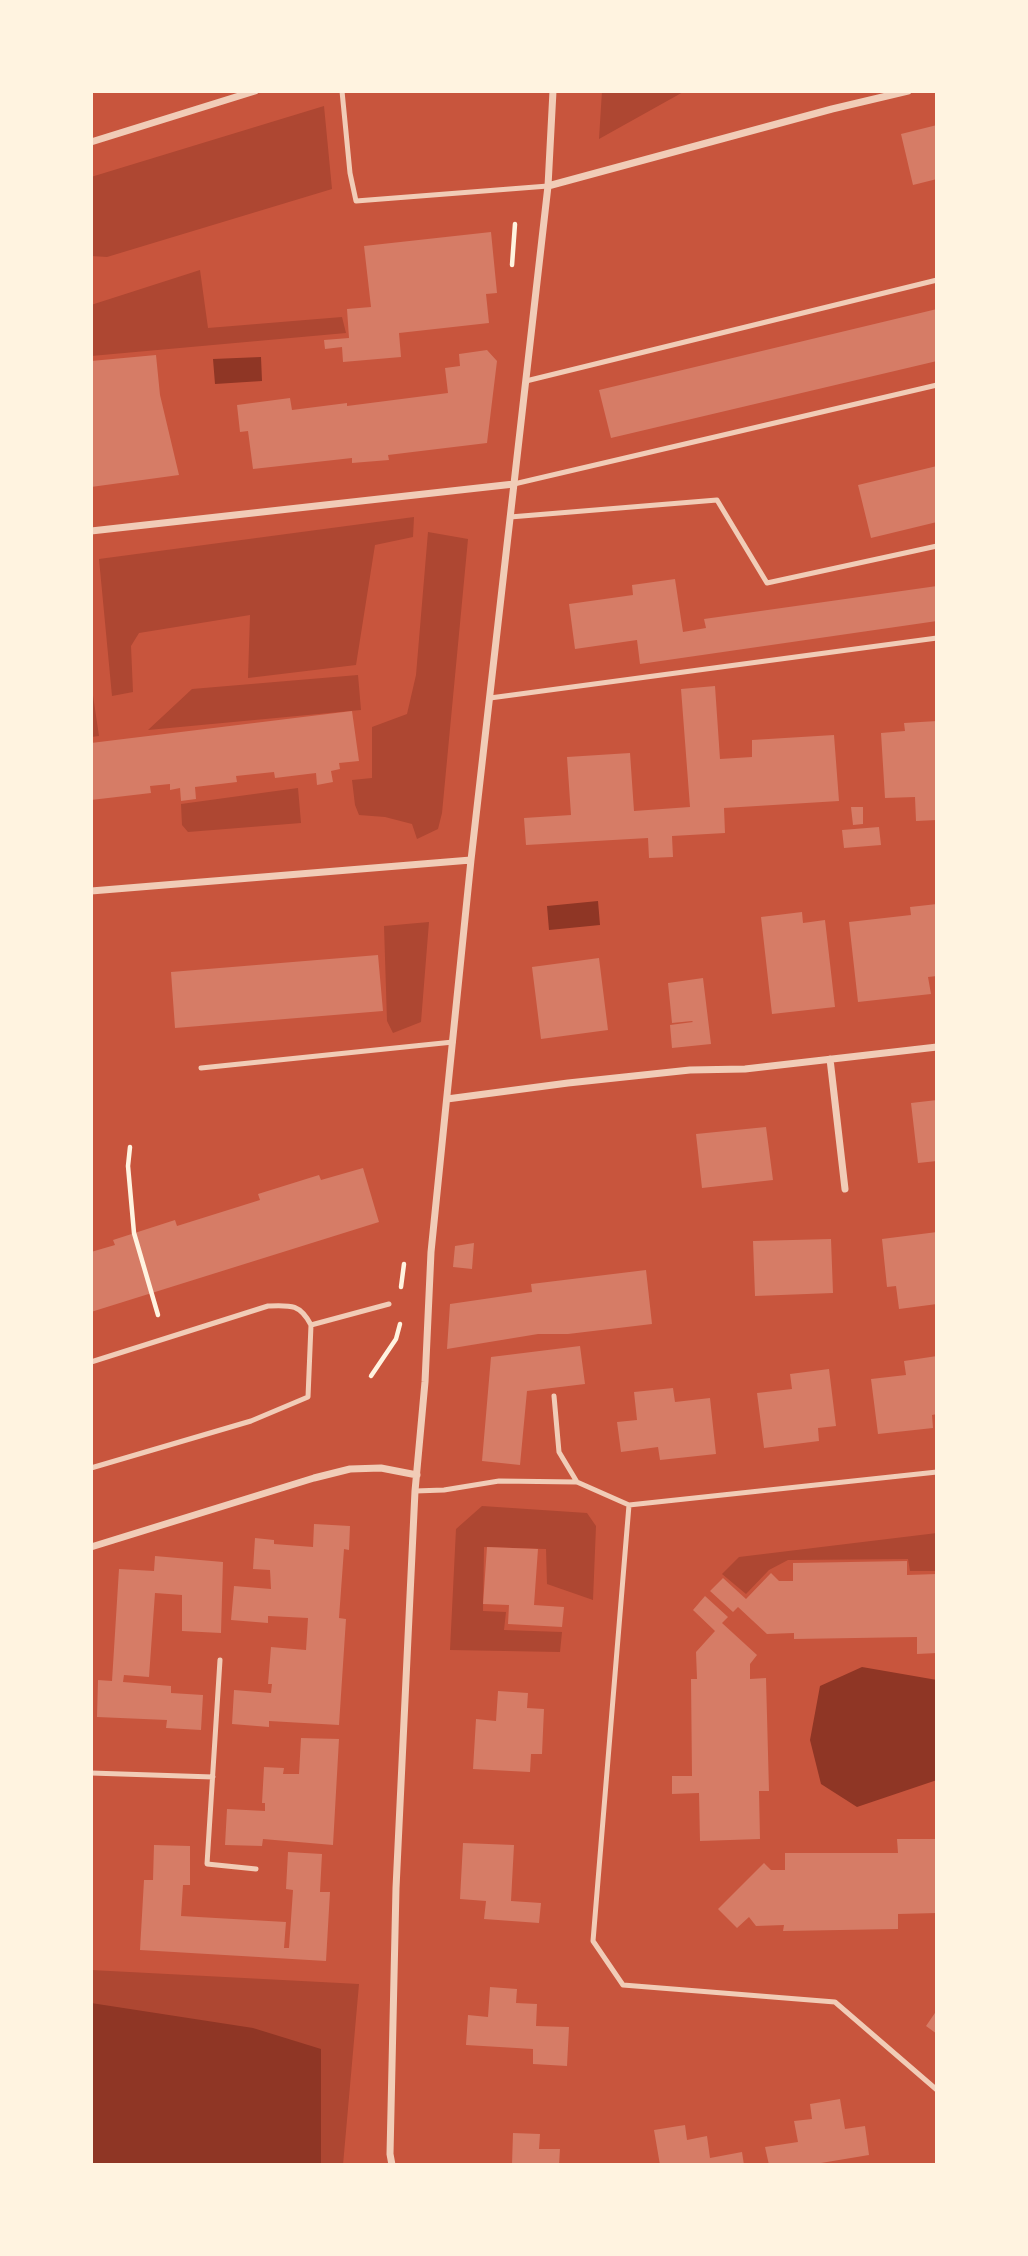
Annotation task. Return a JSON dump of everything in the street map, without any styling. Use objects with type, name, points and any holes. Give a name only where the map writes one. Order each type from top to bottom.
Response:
[{"type":"street","points":[[91,142],[255,91]]},
{"type":"street","points":[[392,2165],[390,2154],[396,1888],[415,1491],[425,1382],[430,1262],[471,860],[548,186],[553,91]]},
{"type":"street","points":[[548,186],[908,91]]},
{"type":"street","points":[[91,531],[514,484]]},
{"type":"street","points":[[91,891],[471,860]]},
{"type":"street","points":[[447,1099],[690,1070],[745,1069],[937,1047]]},
{"type":"street","points":[[830,1059],[845,1189]]},
{"type":"street","points":[[91,1547],[350,1469],[382,1468],[416,1475]]},
{"type":"lane","points":[[342,91],[350,173],[356,201],[548,186]]},
{"type":"lane","points":[[526,382],[937,280]]},
{"type":"lane","points":[[514,484],[937,386]]},
{"type":"lane","points":[[510,517],[717,500],[767,583],[937,546]]},
{"type":"lane","points":[[490,698],[937,638]]},
{"type":"lane","points":[[201,1068],[453,1042]]},
{"type":"lane","points":[[312,1325],[389,1304]]},
{"type":"lane","points":[[91,1362],[268,1306],[288,1305],[303,1311],[312,1325],[308,1398],[251,1421],[91,1468]]},
{"type":"lane","points":[[554,1396],[558,1452],[577,1482]]},
{"type":"lane","points":[[415,1491],[444,1490],[499,1481],[577,1482],[629,1505],[937,1472]]},
{"type":"lane","points":[[629,1505],[593,1941],[623,1984],[835,2001],[937,2090]]},
{"type":"lane","points":[[220,1660],[207,1864],[256,1869]]},
{"type":"lane","points":[[91,1773],[213,1777]]},
{"type":"path","points":[[130,1147],[128,1166],[134,1233],[158,1315]]},
{"type":"shaded area","points":[[602,91],[685,91],[599,139]]},
{"type":"shaded area","points":[[324,106],[332,189],[107,257],[91,256],[91,177]]},
{"type":"shaded area","points":[[200,270],[208,328],[342,317],[346,333],[91,356],[91,305]]},
{"type":"shaded area","points":[[261,357],[262,381],[215,384],[213,359]]},
{"type":"shaded area","points":[[414,517],[413,537],[375,545],[356,665],[248,678],[250,615],[139,633],[131,646],[133,692],[112,696],[99,559]]},
{"type":"shaded area","points":[[428,532],[468,539],[442,813],[438,829],[417,839],[412,824],[385,817],[359,815],[352,780],[372,778],[372,727],[407,714],[416,675]]},
{"type":"shaded area","points":[[358,675],[361,710],[148,730],[192,689]]},
{"type":"shaded area","points":[[91,682],[99,736],[91,737]]},
{"type":"shaded area","points":[[298,788],[301,823],[188,832],[182,825],[181,804]]},
{"type":"shaded area","points":[[598,901],[600,925],[549,930],[547,906]]},
{"type":"shaded area","points":[[429,922],[421,1022],[393,1033],[387,1021],[384,926]]},
{"type":"shaded area","points":[[482,1506],[587,1513],[596,1526],[593,1600],[547,1584],[546,1549],[484,1547],[483,1611],[506,1612],[504,1630],[562,1632],[560,1652],[450,1650],[456,1529]]},
{"type":"shaded area","points":[[937,1533],[937,1571],[910,1571],[908,1559],[788,1560],[769,1570],[746,1594],[722,1574],[739,1557]]},
{"type":"shaded area","points":[[862,1667],[937,1680],[937,1780],[857,1807],[821,1784],[810,1740],[820,1686]]},
{"type":"shaded area","points":[[91,1970],[359,1984],[343,2165],[91,2165]]},
{"type":"shaded area","points":[[91,2003],[253,2028],[321,2049],[321,2165],[91,2165]]},
{"type":"building","points":[[937,125],[937,179],[913,185],[901,134]]},
{"type":"building","points":[[491,232],[497,293],[486,294],[489,323],[399,333],[401,357],[343,362],[342,347],[325,349],[324,340],[349,338],[347,309],[371,307],[364,246]]},
{"type":"building","points":[[937,309],[937,361],[611,438],[599,390]]},
{"type":"building","points":[[487,350],[497,361],[487,443],[388,455],[389,460],[352,463],[352,458],[253,469],[248,431],[240,432],[237,405],[290,398],[292,410],[448,393],[445,368],[460,366],[459,354]]},
{"type":"building","points":[[156,355],[160,395],[179,475],[91,487],[91,361]]},
{"type":"building","points":[[937,466],[937,522],[871,538],[858,485]]},
{"type":"building","points":[[675,579],[683,632],[706,628],[704,619],[937,586],[937,621],[640,664],[637,640],[575,649],[569,604],[633,595],[632,585]]},
{"type":"building","points":[[715,686],[720,759],[752,757],[752,740],[834,735],[839,801],[724,808],[725,833],[672,836],[673,857],[649,858],[648,838],[526,845],[524,818],[571,815],[567,757],[630,753],[634,811],[690,807],[681,689]]},
{"type":"building","points":[[352,711],[359,761],[339,763],[340,769],[331,771],[333,782],[317,785],[316,773],[275,778],[274,772],[236,776],[237,782],[195,787],[196,799],[181,801],[180,788],[170,790],[170,784],[150,786],[151,793],[91,800],[91,743]]},
{"type":"building","points":[[937,721],[937,820],[916,821],[915,797],[885,798],[881,733],[905,731],[904,723]]},
{"type":"building","points":[[851,807],[863,807],[863,824],[853,825]]},
{"type":"building","points":[[879,827],[881,845],[844,848],[842,830]]},
{"type":"building","points":[[937,904],[937,976],[928,977],[931,994],[858,1002],[849,922],[911,915],[910,907]]},
{"type":"building","points":[[802,912],[803,923],[825,920],[835,1007],[772,1014],[761,917]]},
{"type":"building","points":[[378,955],[383,1011],[175,1028],[171,972]]},
{"type":"building","points":[[599,958],[608,1030],[541,1039],[532,967]]},
{"type":"building","points":[[703,978],[711,1044],[672,1048],[670,1025],[693,1022],[672,1023],[668,983]]},
{"type":"building","points":[[937,1100],[937,1161],[918,1163],[911,1103]]},
{"type":"building","points":[[766,1127],[773,1180],[702,1188],[696,1134]]},
{"type":"building","points":[[363,1168],[379,1222],[91,1312],[91,1252],[115,1245],[113,1240],[175,1220],[177,1226],[260,1200],[258,1194],[319,1175],[321,1180]]},
{"type":"building","points":[[937,1232],[937,1304],[899,1309],[896,1286],[887,1287],[882,1239]]},
{"type":"building","points":[[831,1239],[833,1293],[755,1296],[753,1241]]},
{"type":"building","points":[[474,1243],[472,1269],[453,1267],[455,1246]]},
{"type":"building","points":[[646,1270],[652,1324],[568,1334],[538,1334],[447,1349],[450,1304],[532,1292],[531,1284]]},
{"type":"building","points":[[580,1346],[585,1384],[527,1391],[520,1465],[482,1461],[491,1357]]},
{"type":"building","points":[[937,1356],[937,1414],[932,1415],[933,1428],[878,1434],[871,1379],[906,1375],[904,1361]]},
{"type":"building","points":[[829,1369],[836,1426],[818,1428],[819,1441],[764,1448],[757,1393],[792,1389],[790,1374]]},
{"type":"building","points":[[673,1388],[675,1402],[710,1398],[716,1454],[660,1460],[658,1447],[621,1452],[617,1422],[637,1420],[634,1392]]},
{"type":"building","points":[[314,1524],[350,1526],[349,1550],[344,1549],[339,1618],[346,1619],[339,1725],[269,1721],[269,1727],[232,1724],[234,1690],[271,1693],[272,1684],[268,1684],[271,1647],[306,1650],[308,1618],[268,1616],[268,1623],[231,1620],[234,1586],[271,1589],[270,1570],[253,1569],[255,1538],[274,1540],[274,1544],[313,1547]]},
{"type":"building","points":[[487,1547],[538,1549],[534,1605],[564,1607],[562,1627],[508,1624],[509,1605],[483,1604]]},
{"type":"building","points":[[155,1556],[223,1562],[221,1633],[182,1631],[182,1595],[155,1593],[149,1677],[124,1675],[123,1682],[171,1686],[171,1693],[203,1695],[201,1730],[166,1728],[167,1720],[97,1717],[98,1680],[112,1681],[119,1569],[154,1571]]},
{"type":"building","points":[[907,1561],[907,1575],[937,1574],[937,1653],[917,1654],[917,1637],[794,1639],[794,1633],[767,1634],[738,1607],[733,1612],[710,1591],[723,1578],[746,1599],[771,1573],[779,1581],[793,1581],[793,1563]]},
{"type":"building","points":[[705,1596],[728,1617],[722,1623],[757,1655],[750,1664],[750,1679],[766,1678],[769,1791],[759,1791],[760,1839],[700,1841],[699,1793],[672,1794],[672,1776],[692,1776],[691,1679],[697,1679],[696,1652],[715,1631],[693,1610]]},
{"type":"building","points":[[498,1691],[528,1693],[527,1708],[544,1709],[542,1754],[531,1754],[530,1772],[473,1769],[476,1719],[496,1721]]},
{"type":"building","points":[[301,1738],[339,1739],[333,1845],[263,1839],[262,1846],[225,1845],[227,1809],[265,1811],[265,1803],[262,1803],[264,1767],[284,1768],[283,1774],[299,1774]]},
{"type":"building","points":[[897,1839],[937,1839],[937,1913],[898,1914],[898,1929],[783,1931],[784,1925],[756,1926],[749,1917],[737,1928],[718,1909],[764,1863],[771,1870],[785,1870],[785,1853],[898,1853]]},
{"type":"building","points":[[463,1843],[514,1845],[511,1901],[541,1903],[539,1923],[484,1919],[486,1901],[460,1899]]},
{"type":"building","points":[[154,1845],[190,1846],[190,1885],[183,1885],[181,1916],[286,1922],[284,1948],[289,1948],[293,1890],[286,1889],[288,1852],[322,1854],[320,1892],[330,1892],[326,1961],[140,1950],[144,1880],[153,1880]]},
{"type":"building","points":[[490,1987],[517,1989],[516,2003],[537,2004],[536,2026],[569,2027],[567,2066],[533,2064],[533,2049],[466,2045],[468,2015],[488,2017]]},
{"type":"building","points":[[937,2010],[937,2034],[926,2026]]},
{"type":"building","points":[[840,2099],[845,2129],[865,2126],[869,2155],[809,2165],[769,2165],[765,2147],[798,2142],[794,2121],[812,2119],[810,2104]]},
{"type":"building","points":[[685,2125],[687,2140],[707,2136],[710,2158],[742,2152],[744,2165],[660,2165],[654,2130]]},
{"type":"building","points":[[513,2133],[540,2134],[539,2149],[560,2149],[559,2165],[512,2165]]}]
